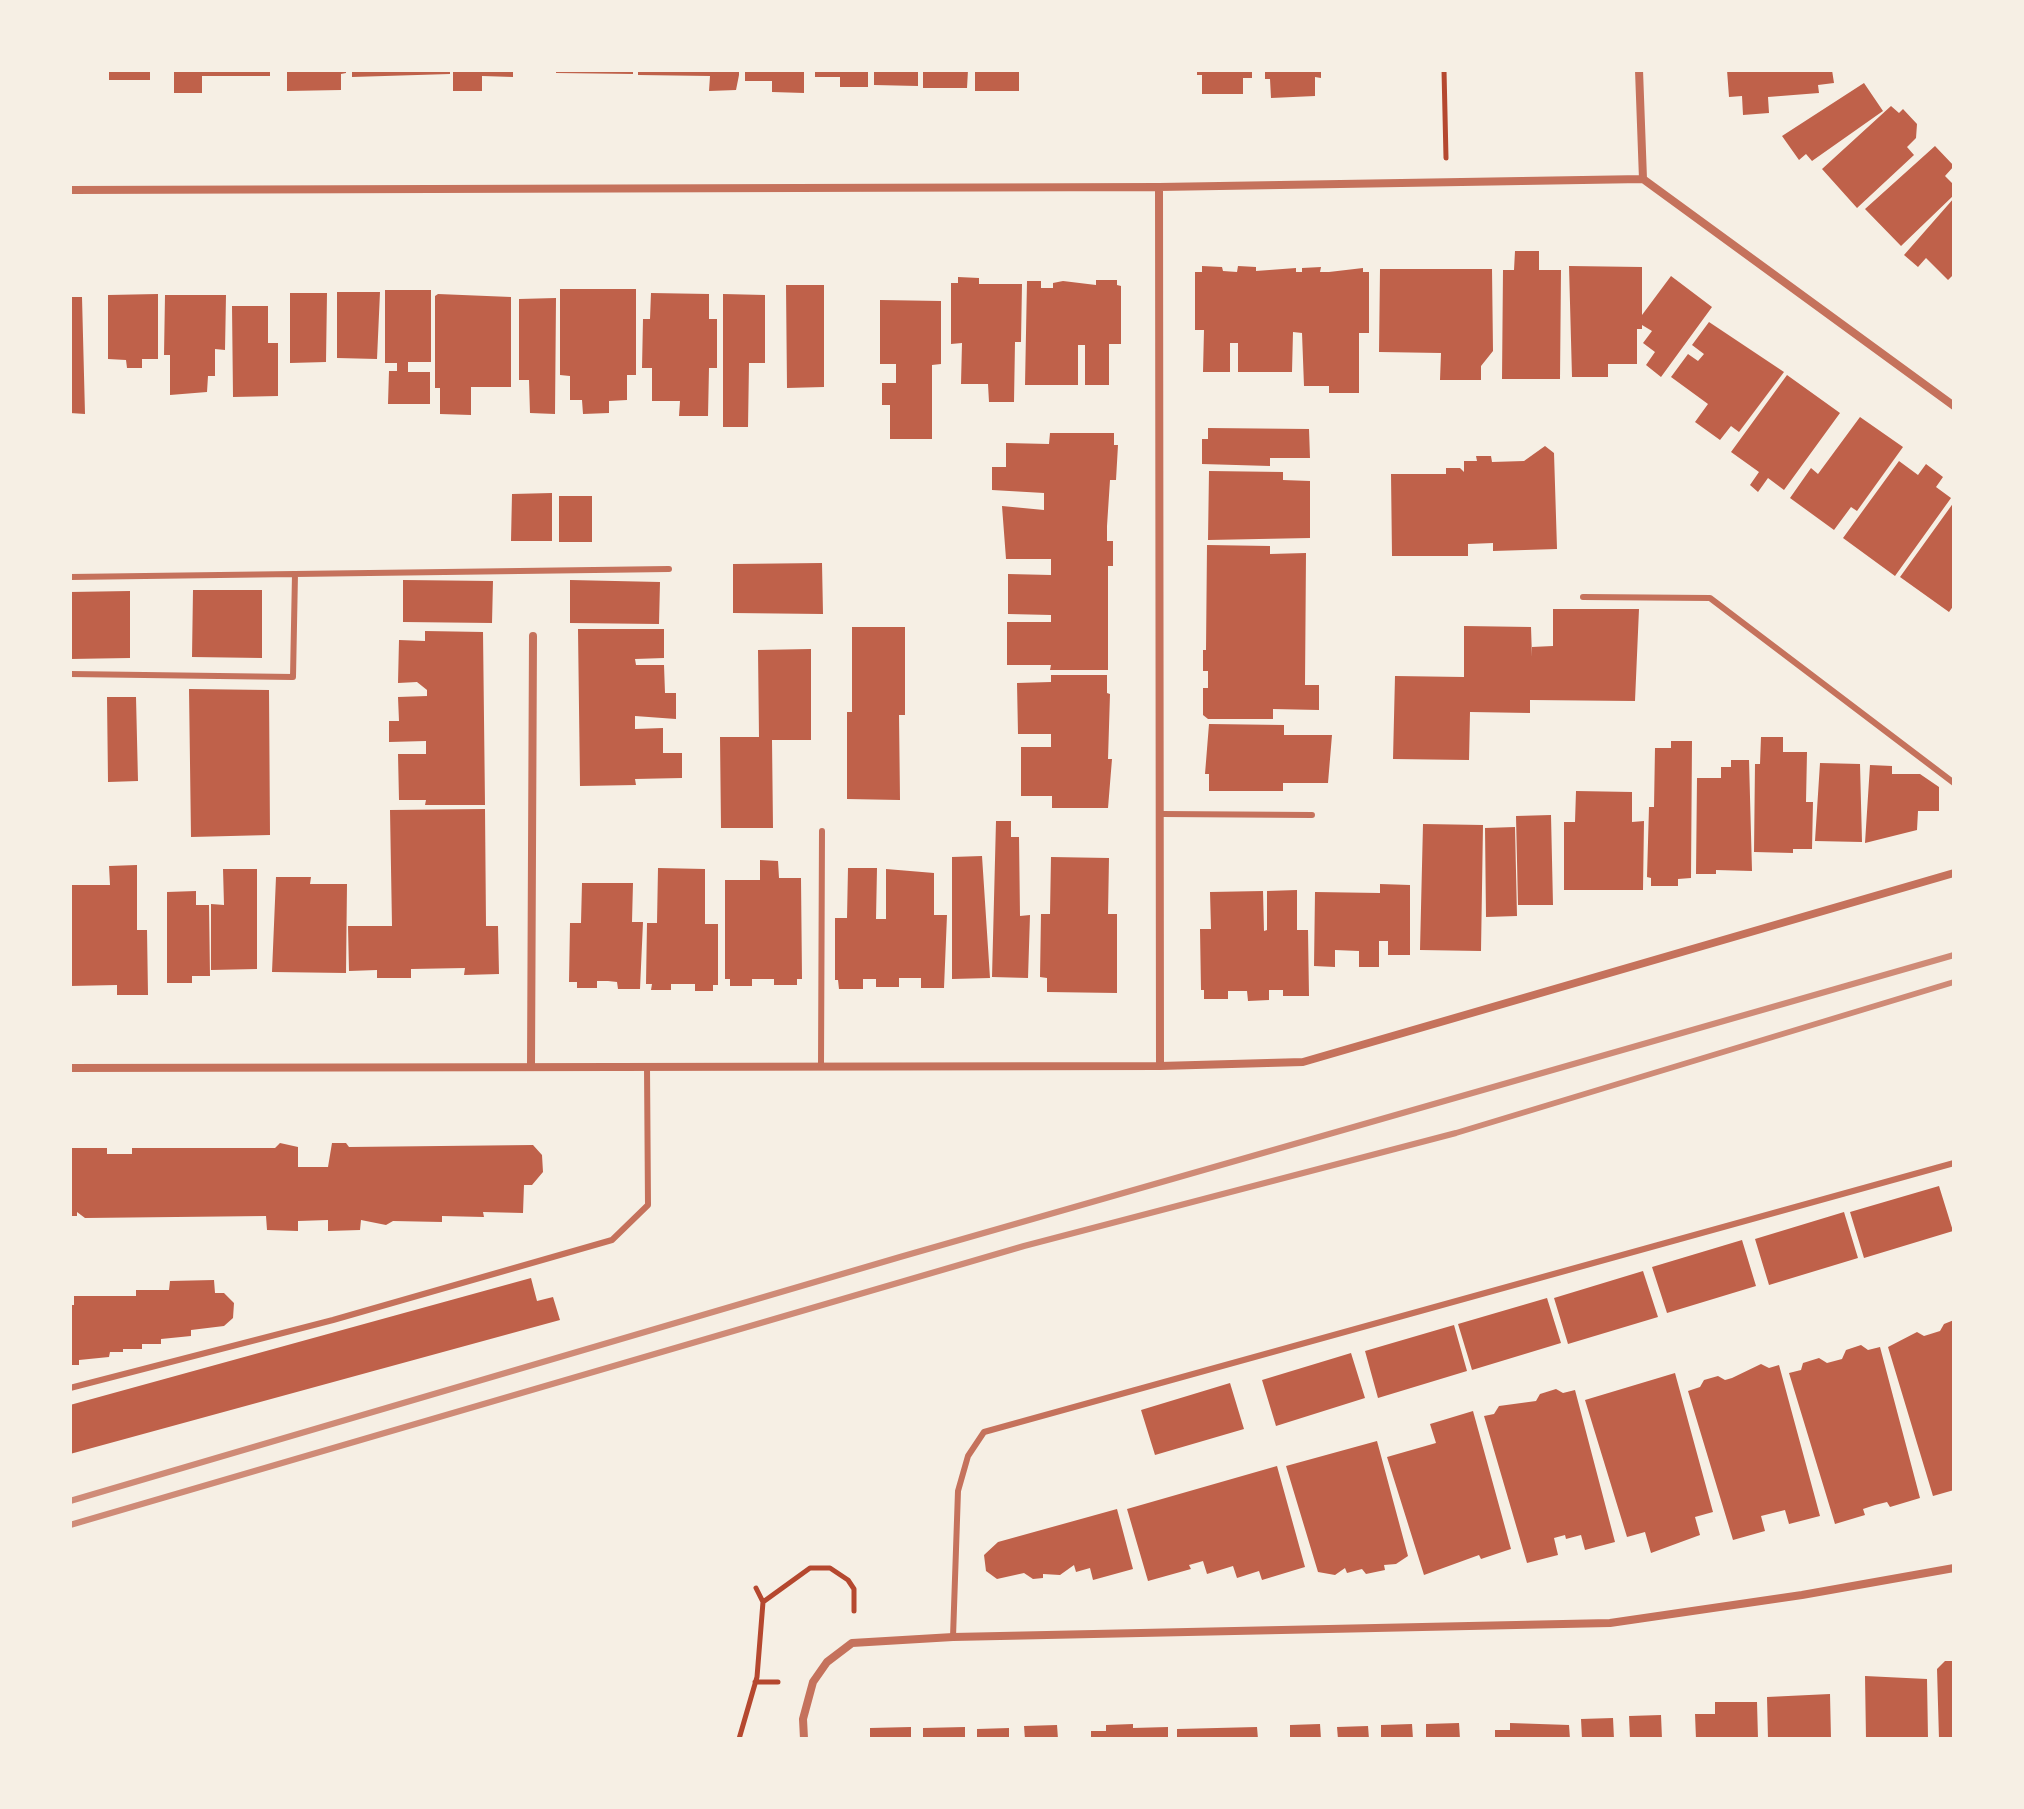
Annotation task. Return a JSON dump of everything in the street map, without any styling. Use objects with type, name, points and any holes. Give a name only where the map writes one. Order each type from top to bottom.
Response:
[{"type":"street","points":[[1639,70],[1643,179]]},
{"type":"street","points":[[70,190],[1159,187],[1643,179],[1954,406]]},
{"type":"street","points":[[1159,187],[1160,1066]]},
{"type":"street","points":[[531,1067],[533,636]]},
{"type":"street","points":[[70,1068],[1160,1066],[1303,1062],[1954,873]]},
{"type":"street","points":[[804,1739],[803,1719],[813,1682],[827,1662],[852,1643],[953,1637],[1610,1623],[1802,1595],[1954,1568]]},
{"type":"lane","points":[[70,577],[669,569]]},
{"type":"lane","points":[[70,674],[293,677],[295,574]]},
{"type":"lane","points":[[1583,597],[1710,598],[1954,783]]},
{"type":"lane","points":[[1162,814],[1312,815]]},
{"type":"lane","points":[[821,1065],[822,831]]},
{"type":"lane","points":[[70,1388],[142,1366],[235,1347],[612,1240],[648,1205],[647,1067]]},
{"type":"lane","points":[[953,1637],[958,1491],[968,1456],[984,1432],[1954,1163]]},
{"type":"path","points":[[1444,70],[1446,183]]},
{"type":"path","points":[[1444,81],[1451,70]]},
{"type":"path","points":[[763,1602],[810,1568],[830,1568],[848,1580],[854,1589],[854,1611]]},
{"type":"path","points":[[739,1739],[755,1682],[763,1602],[756,1588]]},
{"type":"path","points":[[755,1682],[778,1682]]},
{"type":"building","points":[[109,70],[150,70],[150,80],[109,80]]},
{"type":"building","points":[[174,70],[270,70],[270,76],[202,76],[202,93],[174,93]]},
{"type":"building","points":[[287,70],[346,70],[346,73],[341,74],[341,90],[287,91]]},
{"type":"building","points":[[352,70],[450,70],[450,74],[352,77]]},
{"type":"building","points":[[453,70],[513,70],[513,77],[482,76],[482,91],[453,91]]},
{"type":"building","points":[[556,70],[633,70],[633,74],[556,73]]},
{"type":"building","points":[[638,70],[739,70],[739,75],[736,90],[709,91],[710,76],[638,75]]},
{"type":"building","points":[[745,70],[804,70],[804,93],[772,92],[772,81],[745,81]]},
{"type":"building","points":[[815,70],[868,70],[868,87],[840,87],[840,77],[815,77]]},
{"type":"building","points":[[874,70],[918,70],[918,86],[874,85]]},
{"type":"building","points":[[923,70],[968,70],[967,88],[923,88]]},
{"type":"building","points":[[975,70],[1019,70],[1019,91],[975,91]]},
{"type":"building","points":[[1197,70],[1252,70],[1252,78],[1243,78],[1243,94],[1202,94],[1202,75],[1197,75]]},
{"type":"building","points":[[1265,70],[1321,70],[1321,78],[1315,77],[1315,96],[1271,98],[1270,79],[1265,79]]},
{"type":"building","points":[[1727,70],[1832,70],[1834,83],[1818,85],[1819,93],[1768,97],[1769,113],[1743,115],[1742,96],[1729,97]]},
{"type":"building","points":[[1864,83],[1883,111],[1812,161],[1806,154],[1799,160],[1782,136]]},
{"type":"building","points":[[1891,106],[1899,113],[1903,109],[1917,124],[1916,138],[1907,147],[1914,155],[1857,208],[1822,169]]},
{"type":"building","points":[[1935,146],[1954,166],[1945,176],[1954,185],[1954,195],[1901,246],[1865,209]]},
{"type":"building","points":[[1954,198],[1954,274],[1948,280],[1926,258],[1918,267],[1904,255]]},
{"type":"building","points":[[1515,251],[1539,251],[1539,270],[1561,270],[1560,379],[1502,379],[1503,270],[1514,270]]},
{"type":"building","points":[[1202,266],[1237,272],[1238,266],[1256,267],[1256,271],[1296,268],[1296,272],[1302,272],[1302,268],[1321,267],[1320,272],[1363,268],[1363,272],[1369,272],[1369,333],[1359,333],[1359,393],[1329,393],[1329,386],[1304,386],[1302,333],[1293,332],[1292,372],[1238,372],[1238,343],[1230,343],[1230,372],[1203,372],[1204,330],[1195,330],[1195,272],[1202,272]]},
{"type":"building","points":[[1569,266],[1642,267],[1642,315],[1671,276],[1712,307],[1661,377],[1646,365],[1655,352],[1643,343],[1652,331],[1642,325],[1642,329],[1637,329],[1637,364],[1608,364],[1608,377],[1572,377]]},
{"type":"building","points":[[1380,269],[1492,269],[1493,351],[1481,366],[1481,380],[1440,380],[1441,353],[1379,352]]},
{"type":"building","points":[[958,277],[979,278],[979,284],[1022,284],[1021,342],[1015,342],[1014,402],[989,402],[988,384],[961,384],[962,343],[951,344],[951,283],[958,283]]},
{"type":"building","points":[[1096,280],[1117,280],[1117,285],[1121,286],[1121,344],[1109,344],[1109,385],[1085,385],[1085,345],[1078,345],[1078,385],[1025,385],[1027,281],[1041,281],[1041,288],[1053,288],[1053,283],[1063,281],[1096,285]]},
{"type":"building","points":[[786,285],[824,285],[824,387],[787,388]]},
{"type":"building","points":[[560,289],[636,289],[636,375],[627,375],[627,400],[609,401],[609,413],[583,414],[582,400],[570,400],[570,376],[560,375]]},
{"type":"building","points":[[385,290],[431,290],[431,362],[408,362],[408,372],[430,372],[430,404],[388,404],[389,371],[397,371],[397,363],[385,363]]},
{"type":"building","points":[[337,292],[380,292],[377,359],[337,358]]},
{"type":"building","points":[[290,293],[327,293],[326,362],[290,363]]},
{"type":"building","points":[[651,293],[709,294],[709,319],[717,319],[717,368],[709,368],[708,416],[679,416],[680,401],[652,401],[652,368],[642,368],[643,319],[650,319]]},
{"type":"building","points":[[158,294],[158,359],[142,359],[142,368],[127,368],[126,360],[108,359],[108,295]]},
{"type":"building","points":[[723,294],[765,295],[765,363],[749,363],[748,427],[723,427]]},
{"type":"building","points":[[165,295],[226,295],[225,350],[215,349],[215,376],[208,376],[207,392],[170,395],[170,355],[164,355]]},
{"type":"building","points":[[435,296],[511,297],[511,387],[471,387],[471,415],[440,414],[440,388],[435,388]]},
{"type":"building","points":[[70,297],[82,297],[85,414],[70,413]]},
{"type":"building","points":[[556,298],[555,414],[530,413],[529,380],[519,380],[519,299]]},
{"type":"building","points":[[880,300],[941,301],[941,364],[932,365],[932,439],[890,439],[890,405],[882,405],[882,383],[896,383],[896,364],[880,364]]},
{"type":"building","points":[[232,306],[268,306],[268,343],[278,343],[278,396],[233,397]]},
{"type":"building","points":[[1709,322],[1784,372],[1739,432],[1731,426],[1720,440],[1695,422],[1708,404],[1671,377],[1688,354],[1698,361],[1704,354],[1692,345]]},
{"type":"building","points":[[1787,375],[1840,413],[1784,490],[1768,478],[1758,492],[1750,485],[1759,472],[1731,452]]},
{"type":"building","points":[[1860,417],[1903,447],[1857,511],[1851,507],[1834,530],[1790,498],[1811,468],[1818,474]]},
{"type":"building","points":[[1208,428],[1309,429],[1310,458],[1270,458],[1270,466],[1202,464],[1202,439],[1208,439]]},
{"type":"building","points":[[1050,433],[1114,433],[1114,445],[1118,445],[1116,480],[1110,480],[1107,526],[1107,541],[1113,541],[1113,566],[1108,566],[1108,670],[1050,670],[1051,665],[1007,665],[1007,622],[1051,622],[1051,615],[1008,614],[1008,574],[1051,575],[1051,559],[1006,559],[1002,506],[1044,510],[1044,493],[992,490],[992,467],[1006,467],[1006,443],[1049,444]]},
{"type":"building","points":[[1545,446],[1554,453],[1557,549],[1493,551],[1493,543],[1468,544],[1468,556],[1392,556],[1391,474],[1446,474],[1446,468],[1460,468],[1464,472],[1464,461],[1477,461],[1476,456],[1491,456],[1492,462],[1524,461]]},
{"type":"building","points":[[1899,461],[1918,475],[1926,464],[1943,477],[1936,487],[1951,498],[1895,576],[1843,538]]},
{"type":"building","points":[[1209,471],[1283,472],[1283,480],[1310,481],[1310,538],[1208,540]]},
{"type":"building","points":[[552,493],[552,541],[511,541],[512,494]]},
{"type":"building","points":[[559,496],[592,496],[592,542],[559,542]]},
{"type":"building","points":[[1954,502],[1954,605],[1949,612],[1900,577]]},
{"type":"building","points":[[1207,545],[1270,546],[1270,554],[1306,553],[1305,685],[1319,685],[1319,710],[1273,709],[1273,719],[1208,719],[1203,715],[1203,688],[1208,688],[1208,671],[1203,671]]},
{"type":"building","points":[[822,563],[823,614],[733,613],[733,564]]},
{"type":"building","points":[[403,580],[493,581],[492,623],[403,622]]},
{"type":"building","points":[[570,580],[660,582],[659,624],[570,623]]},
{"type":"building","points":[[193,590],[262,590],[262,658],[192,657]]},
{"type":"building","points":[[130,591],[130,658],[70,659],[70,592]]},
{"type":"building","points":[[1553,609],[1639,609],[1635,701],[1530,700],[1530,713],[1470,712],[1469,760],[1393,759],[1395,676],[1464,677],[1464,626],[1531,627],[1532,657],[1532,647],[1553,646]]},
{"type":"building","points":[[852,627],[905,627],[905,715],[899,715],[900,800],[847,799],[847,712],[852,712]]},
{"type":"building","points":[[578,629],[664,629],[664,658],[635,659],[636,665],[664,665],[665,693],[676,693],[676,719],[635,716],[635,729],[663,728],[663,753],[682,753],[682,778],[635,779],[636,785],[580,786]]},
{"type":"building","points":[[425,631],[483,632],[485,805],[425,805],[426,800],[399,800],[398,754],[426,754],[426,741],[389,742],[389,721],[399,721],[398,697],[427,696],[427,690],[417,682],[398,683],[399,640],[425,641]]},
{"type":"building","points":[[811,649],[811,740],[772,740],[773,828],[721,828],[720,737],[759,737],[758,650]]},
{"type":"building","points":[[1051,675],[1107,675],[1107,693],[1110,694],[1108,759],[1112,759],[1108,808],[1052,808],[1052,796],[1021,796],[1021,747],[1051,747],[1051,734],[1018,734],[1017,683],[1051,682]]},
{"type":"building","points":[[189,689],[269,690],[270,835],[191,837]]},
{"type":"building","points":[[107,697],[136,697],[138,781],[108,782]]},
{"type":"building","points":[[1209,724],[1284,725],[1284,735],[1332,735],[1328,783],[1283,783],[1283,791],[1209,791],[1209,774],[1205,774]]},
{"type":"building","points":[[1761,737],[1783,737],[1783,752],[1807,752],[1806,802],[1813,802],[1812,849],[1793,849],[1793,853],[1754,852],[1755,764],[1760,764]]},
{"type":"building","points":[[1671,741],[1692,741],[1691,878],[1678,879],[1678,886],[1651,886],[1651,878],[1647,877],[1649,807],[1654,807],[1655,748],[1671,748]]},
{"type":"building","points":[[1731,760],[1749,760],[1752,871],[1716,870],[1716,874],[1696,874],[1697,778],[1721,778],[1721,767],[1731,767]]},
{"type":"building","points":[[1820,763],[1860,764],[1862,842],[1815,841]]},
{"type":"building","points":[[1870,765],[1892,766],[1892,774],[1920,774],[1939,787],[1939,811],[1918,811],[1917,830],[1865,843]]},
{"type":"building","points":[[1576,791],[1632,792],[1632,822],[1644,821],[1643,890],[1564,890],[1564,822],[1575,822]]},
{"type":"building","points":[[485,809],[486,926],[498,926],[499,974],[464,975],[465,968],[411,969],[411,978],[377,978],[377,970],[349,971],[348,926],[392,926],[390,810]]},
{"type":"building","points":[[1551,815],[1553,905],[1518,905],[1516,816]]},
{"type":"building","points":[[996,821],[1011,821],[1011,837],[1019,837],[1020,916],[1030,915],[1028,978],[992,977]]},
{"type":"building","points":[[1423,824],[1483,825],[1481,951],[1420,950]]},
{"type":"building","points":[[1515,827],[1517,916],[1486,917],[1485,828]]},
{"type":"building","points":[[982,856],[990,978],[952,979],[952,857]]},
{"type":"building","points":[[1051,857],[1109,858],[1108,914],[1117,914],[1117,993],[1047,992],[1047,978],[1040,977],[1041,914],[1050,914]]},
{"type":"building","points":[[760,860],[778,861],[779,878],[801,878],[802,979],[797,979],[797,985],[774,985],[774,979],[752,979],[752,986],[730,986],[730,979],[725,979],[725,880],[760,880]]},
{"type":"building","points":[[137,865],[137,930],[147,930],[148,995],[117,995],[117,985],[70,986],[70,885],[110,885],[109,866]]},
{"type":"building","points":[[658,868],[705,869],[705,924],[718,924],[718,985],[713,985],[713,991],[695,991],[695,984],[671,984],[671,990],[651,990],[652,984],[646,984],[647,923],[657,923]]},
{"type":"building","points":[[848,868],[877,868],[876,919],[886,919],[886,869],[934,873],[934,915],[947,915],[944,988],[921,988],[921,978],[899,978],[899,987],[876,987],[876,979],[863,979],[863,989],[839,989],[838,980],[835,980],[835,918],[847,918]]},
{"type":"building","points":[[223,869],[257,869],[257,969],[211,970],[211,904],[224,905]]},
{"type":"building","points":[[276,877],[311,877],[310,884],[347,884],[346,973],[272,972]]},
{"type":"building","points":[[582,883],[633,883],[632,922],[643,922],[640,989],[618,989],[617,982],[608,981],[597,981],[597,988],[577,988],[577,982],[569,982],[570,923],[581,923]]},
{"type":"building","points":[[1380,884],[1410,885],[1410,955],[1388,955],[1388,941],[1379,941],[1379,967],[1359,967],[1359,951],[1335,950],[1335,967],[1314,966],[1315,892],[1380,893]]},
{"type":"building","points":[[1297,890],[1297,930],[1308,930],[1309,996],[1283,996],[1283,990],[1269,990],[1269,1000],[1248,1001],[1247,991],[1228,991],[1228,999],[1204,999],[1204,990],[1201,990],[1200,929],[1211,929],[1210,892],[1263,891],[1264,931],[1267,930],[1267,891]]},
{"type":"building","points":[[196,891],[196,905],[209,905],[210,976],[192,976],[192,983],[167,983],[167,892]]},
{"type":"building","points":[[280,1143],[298,1147],[298,1167],[328,1167],[332,1143],[346,1143],[349,1147],[533,1145],[542,1155],[543,1172],[532,1185],[524,1185],[523,1213],[483,1212],[484,1217],[442,1216],[442,1222],[393,1221],[386,1225],[361,1220],[360,1230],[328,1231],[328,1220],[298,1221],[298,1231],[267,1230],[266,1216],[85,1218],[77,1212],[77,1216],[70,1216],[70,1148],[107,1148],[107,1154],[132,1154],[132,1148],[275,1148]]},
{"type":"building","points":[[1939,1186],[1953,1231],[1864,1258],[1850,1212]]},
{"type":"building","points":[[1844,1212],[1858,1258],[1769,1285],[1755,1239]]},
{"type":"building","points":[[1742,1240],[1756,1286],[1667,1313],[1652,1267]]},
{"type":"building","points":[[1643,1271],[1658,1317],[1568,1344],[1554,1298]]},
{"type":"building","points":[[531,1278],[537,1301],[553,1297],[560,1320],[70,1454],[70,1405]]},
{"type":"building","points":[[214,1280],[215,1293],[224,1293],[234,1303],[233,1318],[224,1326],[191,1330],[191,1336],[161,1339],[161,1344],[142,1344],[142,1349],[123,1349],[123,1352],[110,1352],[109,1357],[79,1360],[79,1365],[70,1365],[70,1305],[74,1305],[74,1296],[136,1296],[136,1290],[169,1290],[170,1281]]},
{"type":"building","points":[[1547,1298],[1561,1343],[1472,1370],[1458,1324]]},
{"type":"building","points":[[1954,1320],[1954,1490],[1933,1496],[1888,1347],[1917,1332],[1924,1336],[1940,1331],[1944,1324]]},
{"type":"building","points":[[1454,1325],[1467,1371],[1378,1398],[1365,1351]]},
{"type":"building","points":[[1861,1345],[1868,1350],[1880,1347],[1920,1498],[1890,1507],[1887,1502],[1875,1505],[1863,1509],[1865,1515],[1835,1524],[1789,1373],[1801,1370],[1803,1363],[1819,1358],[1827,1363],[1842,1359],[1846,1350]]},
{"type":"building","points":[[1351,1353],[1365,1398],[1276,1426],[1262,1380]]},
{"type":"building","points":[[1761,1364],[1769,1368],[1779,1365],[1820,1516],[1789,1524],[1785,1510],[1761,1516],[1765,1531],[1733,1540],[1688,1391],[1700,1387],[1704,1380],[1718,1376],[1725,1380]]},
{"type":"building","points":[[1675,1373],[1713,1512],[1695,1517],[1700,1535],[1651,1553],[1645,1532],[1627,1537],[1585,1400]]},
{"type":"building","points":[[1230,1383],[1244,1429],[1155,1455],[1141,1410]]},
{"type":"building","points":[[1556,1389],[1563,1393],[1575,1390],[1615,1542],[1585,1550],[1581,1535],[1566,1539],[1565,1535],[1554,1538],[1558,1555],[1527,1563],[1484,1416],[1494,1414],[1499,1406],[1536,1401],[1540,1394]]},
{"type":"building","points":[[1473,1411],[1511,1549],[1481,1559],[1479,1555],[1424,1575],[1387,1457],[1436,1443],[1430,1424]]},
{"type":"building","points":[[1377,1441],[1408,1556],[1396,1564],[1384,1565],[1385,1570],[1366,1574],[1362,1569],[1347,1573],[1345,1568],[1335,1575],[1318,1572],[1286,1466]]},
{"type":"building","points":[[1277,1466],[1305,1567],[1262,1580],[1259,1571],[1237,1578],[1233,1566],[1207,1574],[1203,1561],[1189,1565],[1191,1569],[1148,1581],[1127,1509]]},
{"type":"building","points":[[1117,1509],[1133,1569],[1093,1580],[1090,1568],[1076,1572],[1074,1565],[1060,1575],[1043,1574],[1043,1578],[1033,1579],[1024,1573],[997,1579],[986,1571],[984,1555],[998,1542]]},
{"type":"building","points":[[1945,1661],[1954,1661],[1954,1739],[1939,1739],[1937,1669]]},
{"type":"building","points":[[1865,1676],[1927,1679],[1928,1739],[1866,1739]]},
{"type":"building","points":[[1830,1694],[1831,1739],[1768,1739],[1767,1697]]},
{"type":"building","points":[[1715,1702],[1757,1702],[1758,1739],[1696,1739],[1695,1714],[1715,1714]]},
{"type":"building","points":[[1661,1715],[1662,1739],[1630,1739],[1629,1716]]},
{"type":"building","points":[[1613,1718],[1614,1739],[1582,1739],[1581,1719]]},
{"type":"building","points":[[1459,1723],[1460,1739],[1426,1739],[1426,1724]]},
{"type":"building","points":[[1510,1723],[1569,1725],[1570,1739],[1495,1739],[1495,1730],[1510,1730]]},
{"type":"building","points":[[1133,1724],[1133,1728],[1168,1727],[1168,1739],[1091,1739],[1091,1731],[1106,1731],[1106,1725]]},
{"type":"building","points":[[1320,1724],[1321,1739],[1290,1739],[1290,1725]]},
{"type":"building","points":[[1412,1724],[1413,1739],[1381,1739],[1381,1725]]},
{"type":"building","points":[[1057,1725],[1058,1739],[1025,1739],[1024,1726]]},
{"type":"building","points":[[1368,1726],[1369,1739],[1338,1739],[1337,1727]]},
{"type":"building","points":[[911,1727],[911,1739],[870,1739],[870,1728]]},
{"type":"building","points":[[965,1727],[965,1739],[923,1739],[923,1728]]},
{"type":"building","points":[[1257,1727],[1258,1739],[1177,1739],[1177,1729]]},
{"type":"building","points":[[1009,1728],[1009,1739],[977,1739],[977,1729]]},
{"type":"railway","points":[[70,1501],[900,1257],[1954,955]]},
{"type":"railway","points":[[70,1525],[1024,1246],[1456,1133],[1954,982]]}]
